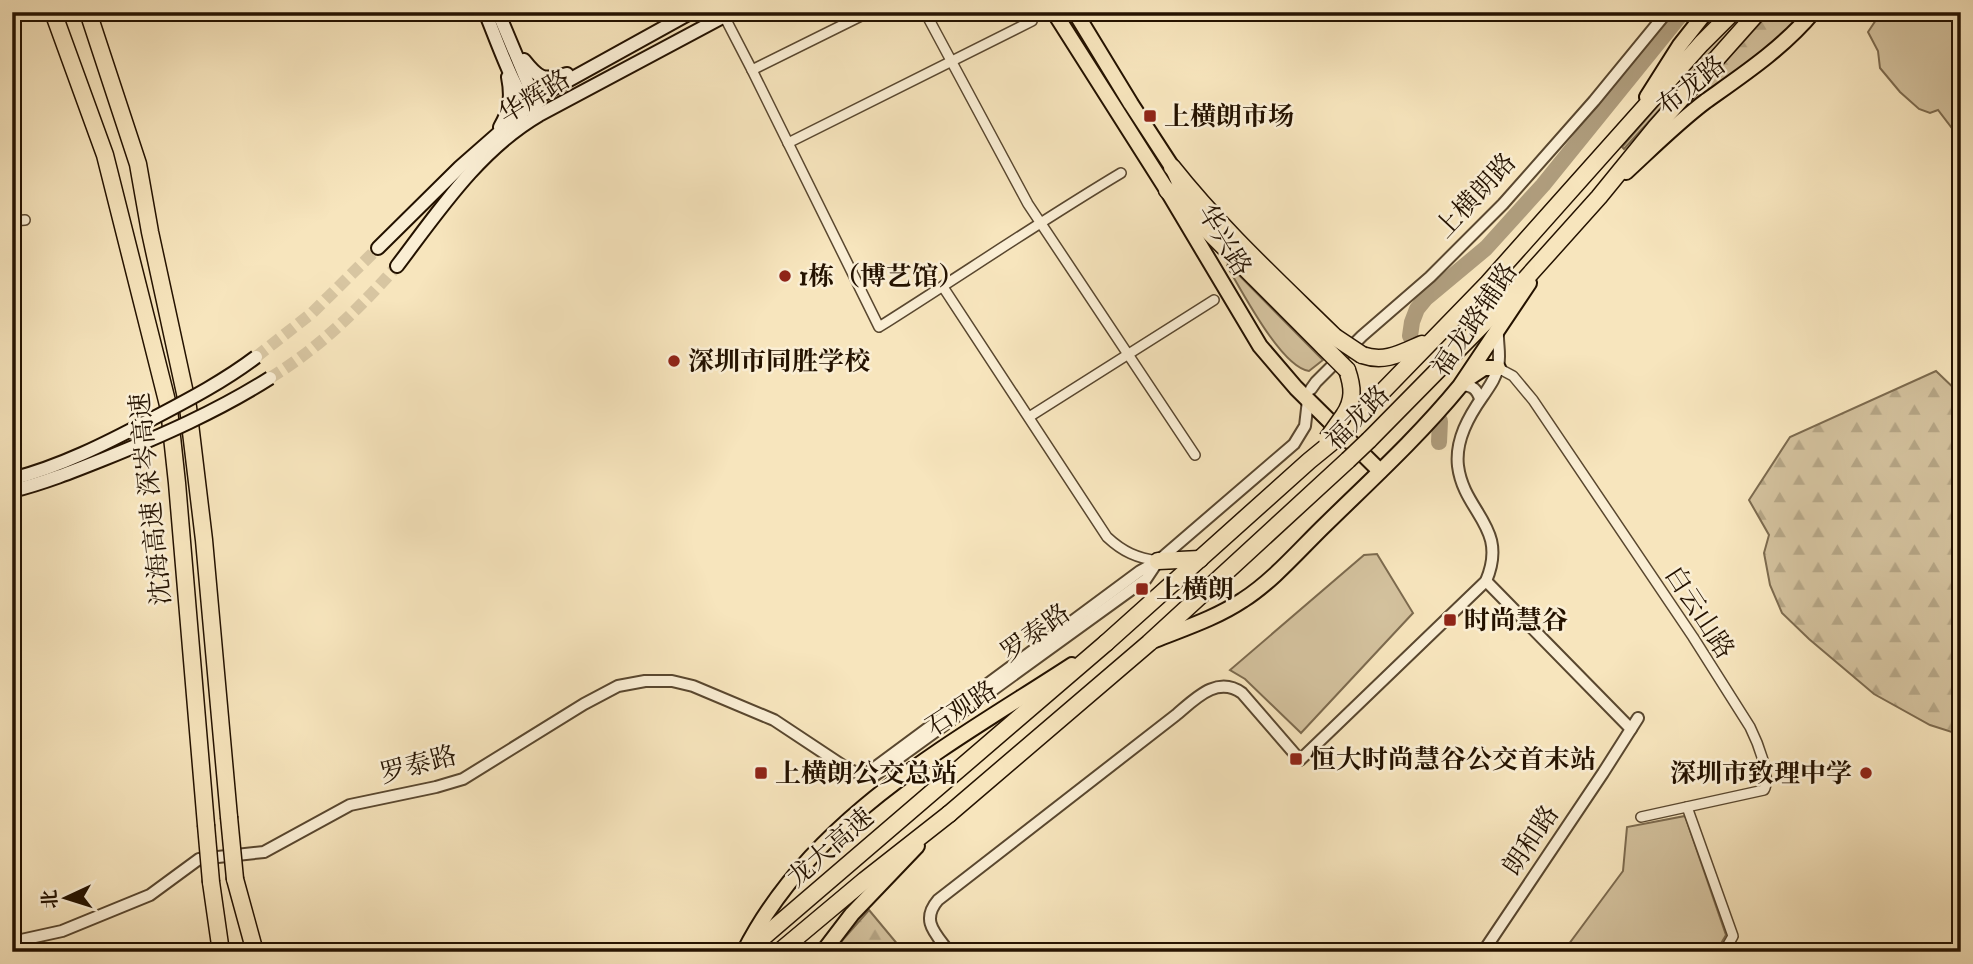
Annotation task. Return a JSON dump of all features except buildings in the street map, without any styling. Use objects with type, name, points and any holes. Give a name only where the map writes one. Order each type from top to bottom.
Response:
[{"type":"highway","name":"沈海高速 深岑高速","points":[[53,12],[105,155],[169,409],[211,882],[221,952]]},
{"type":"highway","name":"沈海高速 深岑高速","points":[[88,12],[138,164],[188,407],[214,635],[235,879]]},
{"type":"highway","name":"福龙路","points":[[1105,643],[1309,461],[1348,419],[1488,283],[1732,12]]},
{"type":"highway","name":"福龙路","points":[[949,814],[1149,642],[1369,440],[1503,303],[1599,197],[1656,127],[1758,12]]},
{"type":"highway","points":[[1172,167],[1198,200],[1330,343],[1347,370],[1352,391],[1348,419]]},
{"type":"highway","points":[[1167,190],[1197,222],[1330,343],[1371,358],[1383,359],[1400,355],[1431,340]]},
{"type":"highway","points":[[1158,561],[1200,559]]},
{"type":"highway","name":"龙大高速","points":[[745,952],[1105,643]]},
{"type":"highway","name":"龙大高速","points":[[779,952],[949,814]]},
{"type":"highway","points":[[235,879],[243,952]]},
{"type":"highway","points":[[235,879],[255,952]]},
{"type":"main road","points":[[485,12],[507,48],[539,115]]},
{"type":"main road","points":[[495,136],[508,114],[510,100],[507,48],[498,12]]},
{"type":"main road","name":"华辉路","points":[[378,248],[441,185],[531,103],[553,88],[692,12]]},
{"type":"main road","name":"华兴路","points":[[1054,12],[1167,190],[1260,346],[1278,370],[1310,395]]},
{"type":"main road","name":"华兴路","points":[[1075,12],[1172,167],[1197,222],[1267,340],[1310,395],[1380,471]]},
{"type":"main road","name":"布龙路","points":[[1632,121],[1680,45],[1706,12]]},
{"type":"main road","name":"布龙路","points":[[1599,197],[1678,124],[1742,76],[1813,12]]},
{"type":"main road","name":"华辉路","points":[[397,266],[477,166],[518,129],[726,14]]},
{"type":"main road","points":[[507,48],[543,78],[552,78],[594,65]]},
{"type":"main road","name":"福龙路辅路","points":[[1149,642],[1214,616],[1247,598],[1298,552],[1419,433],[1460,386],[1546,255]]},
{"type":"main road","points":[[12,479],[61,463],[111,440],[203,391],[256,357]]},
{"type":"main road","points":[[1460,386],[1477,371],[1498,368]]},
{"type":"main road","points":[[12,491],[64,475],[158,437],[223,406],[270,378]]},
{"type":"main road","name":"石观路","points":[[745,952],[761,919],[783,889],[810,857],[866,805],[926,761],[1105,643]]},
{"type":"main road","points":[[823,952],[859,906],[949,814]]},
{"type":"street","points":[[752,70],[869,12]]},
{"type":"street","points":[[925,12],[1028,204],[1195,455]]},
{"type":"street","name":"上横朗路","points":[[1310,395],[1316,382],[1362,336],[1440,267],[1503,204],[1594,101],[1667,12]]},
{"type":"street","points":[[726,14],[878,327],[1121,173]]},
{"type":"street","points":[[788,143],[1032,21]]},
{"type":"street","points":[[12,221],[25,220]]},
{"type":"street","points":[[943,287],[1107,537],[1128,554],[1158,561]]},
{"type":"street","points":[[1029,417],[1214,300]]},
{"type":"street","points":[[949,952],[931,927],[929,916],[938,900],[1204,691],[1216,687],[1236,689],[1300,760],[1486,581],[1493,558],[1490,531],[1465,489],[1457,463],[1461,436],[1480,399],[1493,382],[1498,368],[1497,337],[1500,324]]},
{"type":"street","name":"白云山路","points":[[1498,368],[1513,376],[1533,400],[1693,637],[1756,739],[1767,788],[1641,817]]},
{"type":"street","points":[[1460,386],[1474,388],[1480,399]]},
{"type":"street","name":"罗泰路","points":[[12,942],[49,936],[150,895],[199,859],[264,852],[350,805],[463,779],[618,686],[658,681],[693,685],[774,720],[848,769],[864,776],[1140,571],[1158,561],[1294,444],[1305,426],[1310,395]]},
{"type":"street","points":[[1486,581],[1631,729]]},
{"type":"street","name":"朗和路","points":[[1483,952],[1638,718]]},
{"type":"street","points":[[1687,807],[1733,936],[1724,952]]},
{"type":"street","points":[[1283,952],[1313,952]]},
{"type":"green space","points":[[1739,12],[1748,12],[1624,149],[1622,147]]},
{"type":"green space","points":[[1770,12],[1805,12],[1755,61],[1649,146]]},
{"type":"green space","points":[[1885,12],[1961,12],[1961,140],[1938,110],[1930,113],[1919,109],[1880,68],[1878,51],[1868,32]]},
{"type":"green space","points":[[1228,264],[1323,360],[1309,371],[1286,356],[1252,309]]},
{"type":"green space","points":[[1936,371],[1961,395],[1961,735],[1930,725],[1874,694],[1782,613],[1770,585],[1764,553],[1769,535],[1749,500],[1790,437]]},
{"type":"green space","points":[[1377,554],[1413,613],[1301,733],[1245,679],[1230,670],[1364,555]]},
{"type":"green space","points":[[1685,816],[1726,935],[1716,952],[1563,952],[1623,871],[1627,827]]},
{"type":"green space","points":[[869,910],[904,952],[832,952]]},
{"type":"waterway","points":[[1410,336],[1417,309],[1426,298],[1486,248],[1543,185],[1683,12]]},
{"type":"waterway","points":[[1439,442],[1440,421]]},
{"type":"tunnel","points":[[256,357],[312,313],[378,248]]},
{"type":"tunnel","points":[[270,378],[338,327],[397,266]]},
{"type":"place","name":"上横朗市场","points":[[1150,116]]},
{"type":"place","name":"1栋（博艺馆）","points":[[785,276]]},
{"type":"place","name":"深圳市同胜学校","points":[[674,361]]},
{"type":"place","name":"上横朗","points":[[1142,589]]},
{"type":"place","name":"时尚慧谷","points":[[1450,620]]},
{"type":"place","name":"恒大时尚慧谷公交首末站","points":[[1296,759]]},
{"type":"place","name":"上横朗公交总站","points":[[761,773]]},
{"type":"place","name":"深圳市致理中学","points":[[1866,773]]}]
